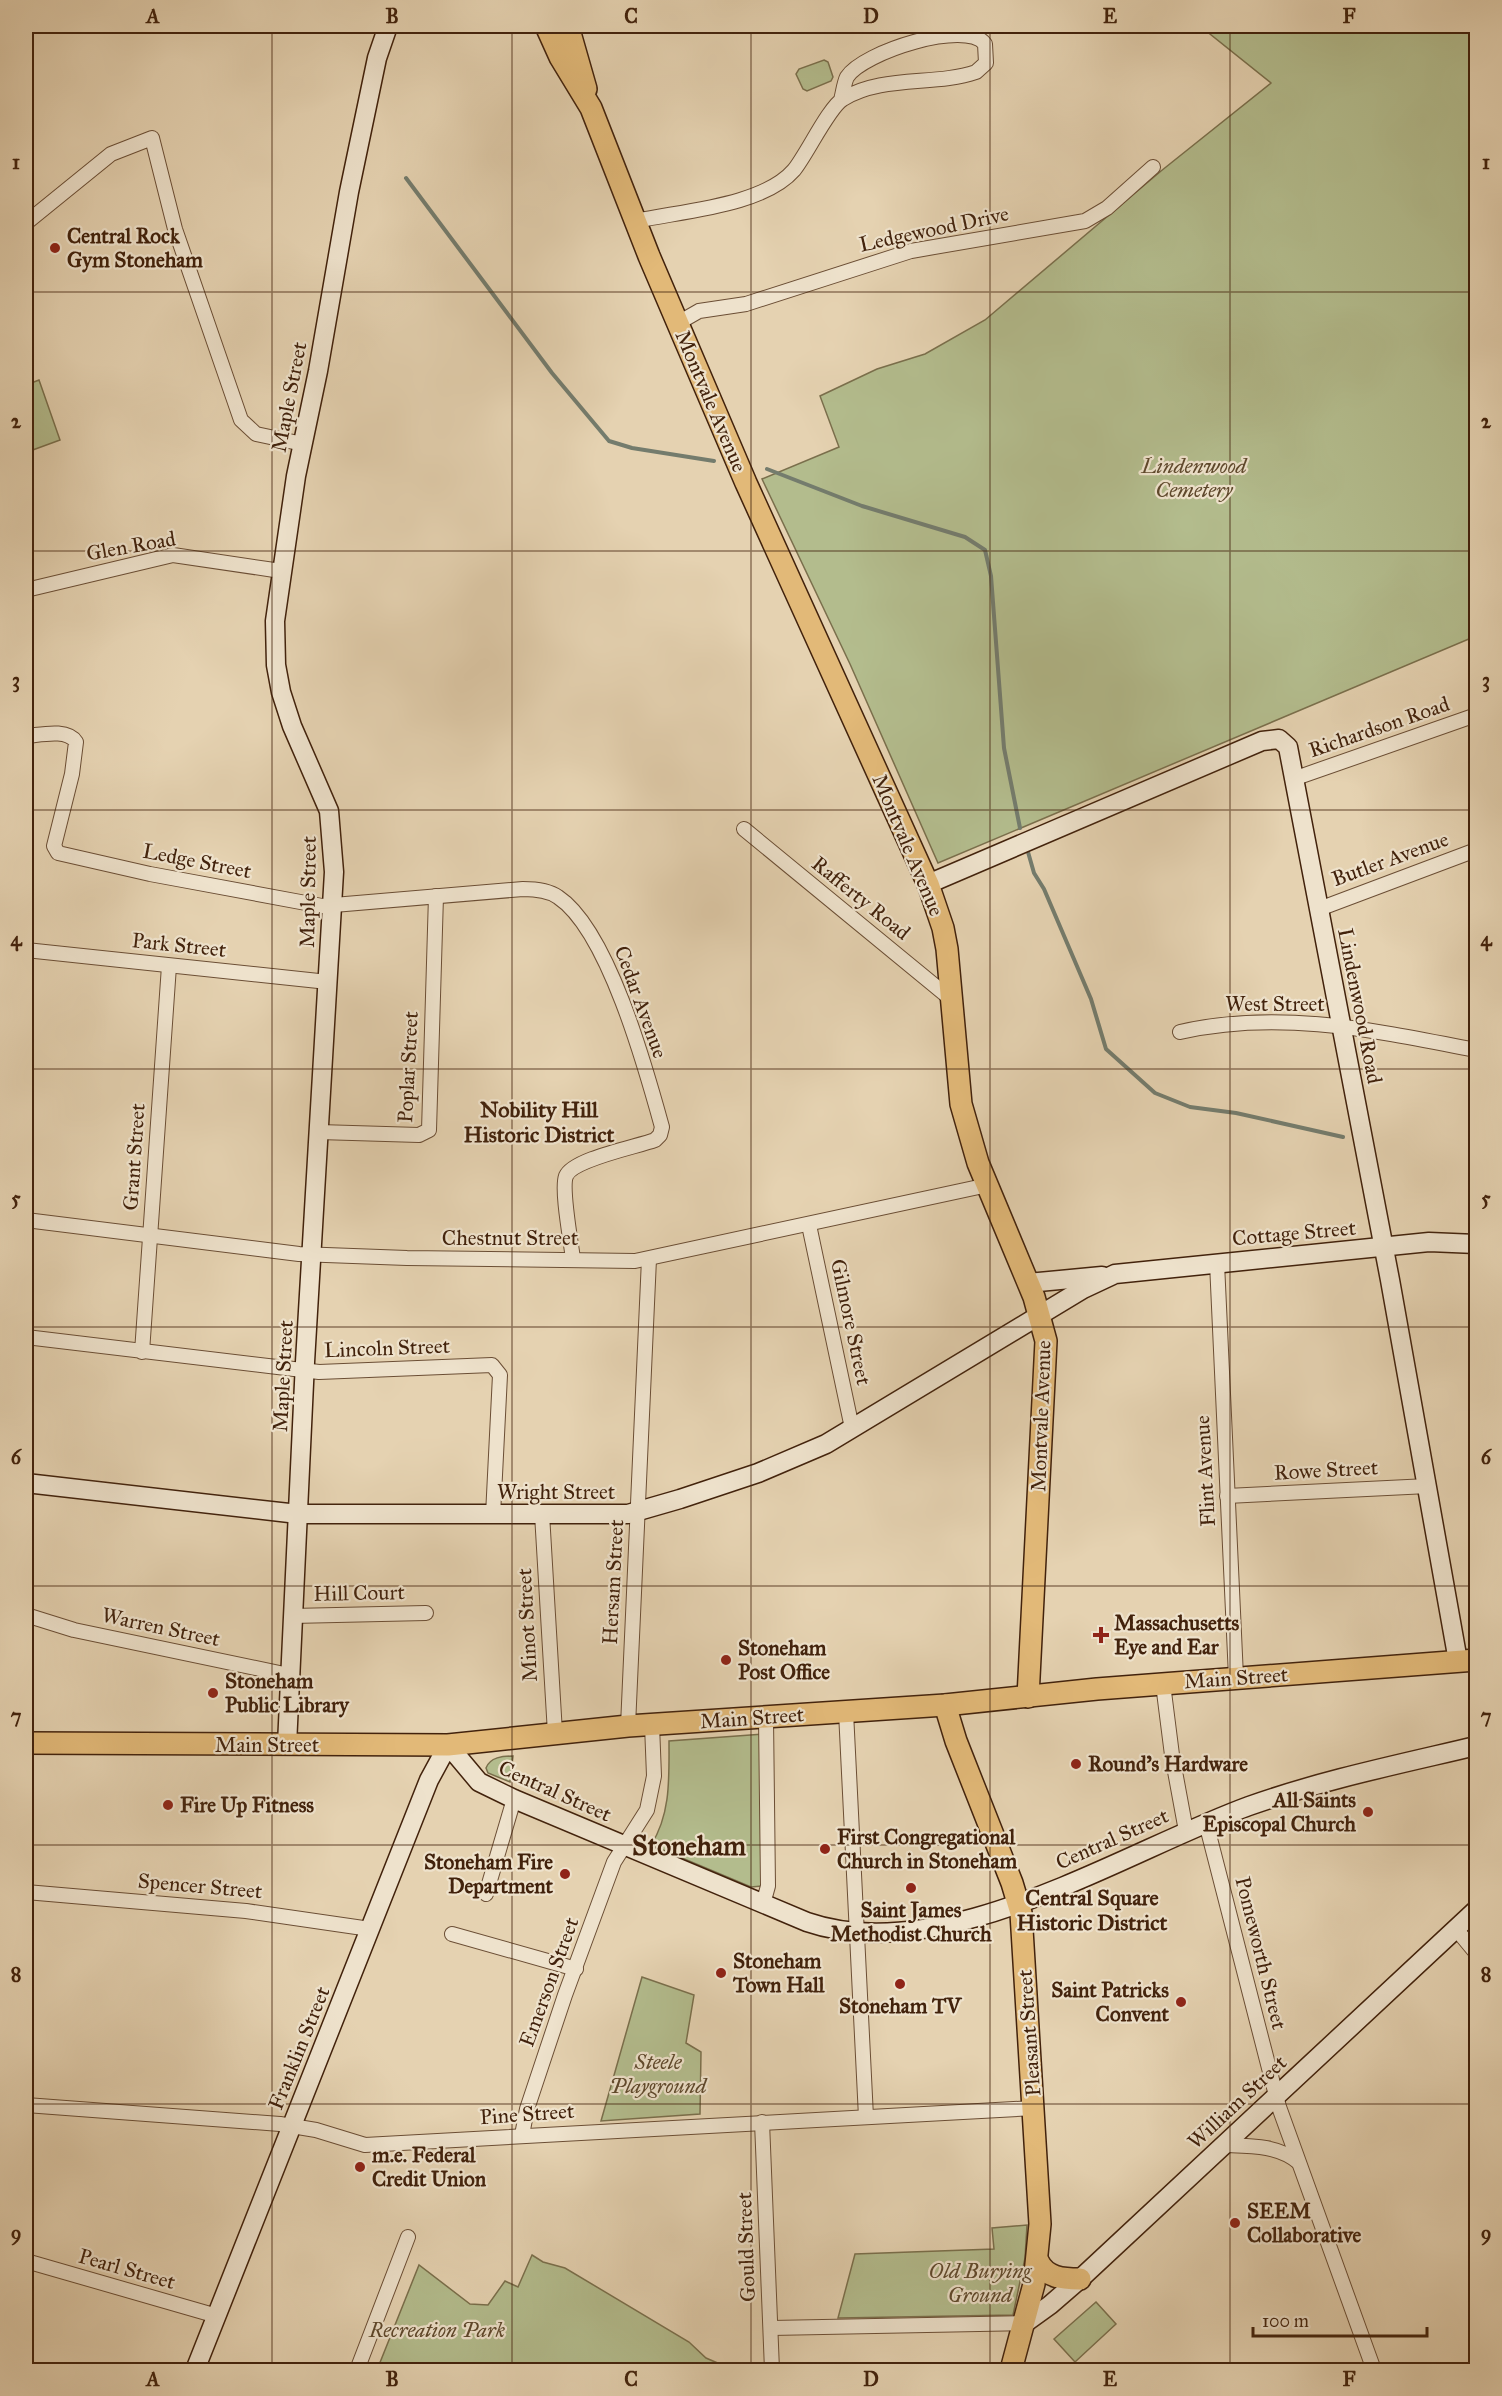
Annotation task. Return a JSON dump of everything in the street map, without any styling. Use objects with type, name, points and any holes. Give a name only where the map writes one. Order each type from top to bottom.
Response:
[{"type":"main road","name":"Montvale Avenue","points":[[546,26],[560,57],[591,108]]},
{"type":"main road","name":"Montvale Avenue","points":[[568,26],[591,108],[636,221],[746,483],[928,884],[943,928],[959,1096],[975,1155],[1028,1283],[1046,1341],[1029,1697]]},
{"type":"main road","name":"Main Street","points":[[26,1743],[448,1745],[628,1726],[846,1713],[1236,1677],[1467,1660]]},
{"type":"main road","name":"Pleasant Street","points":[[945,1705],[955,1739],[1020,1905],[1040,2214],[1038,2261],[1011,2370]]},
{"type":"main road","points":[[1038,2261],[1046,2271],[1059,2278],[1080,2279]]},
{"type":"street","name":"Maple Street","points":[[286,1745],[305,1371],[333,907],[334,853],[329,811],[292,726],[278,680],[274,633],[281,571],[303,444],[377,58],[380,26]]},
{"type":"street","name":"Maple Street","points":[[377,58],[388,26]]},
{"type":"street","points":[[636,221],[732,201],[756,194],[782,182],[794,169],[841,100],[847,78],[877,54],[903,45],[959,35],[977,37],[985,44],[986,63],[976,72],[877,88],[841,100]]},
{"type":"street","points":[[26,223],[111,154],[152,138],[174,229],[241,420],[256,434],[303,444]]},
{"type":"street","name":"Ledgewood Drive","points":[[678,322],[699,311],[746,304],[911,251],[1085,221],[1107,208],[1153,167]]},
{"type":"street","name":"Glen Road","points":[[26,590],[173,555],[281,571]]},
{"type":"street","name":"Richardson Road","points":[[1296,778],[1476,715]]},
{"type":"street","name":"Ledge Street","points":[[26,736],[61,734],[74,738],[77,744],[55,850],[65,855],[150,874],[333,907]]},
{"type":"street","name":"Lindenwood Road","points":[[928,884],[1270,739],[1282,741],[1288,747],[1296,778],[1428,1486],[1467,1660]]},
{"type":"street","name":"Rafferty Road","points":[[744,829],[951,999]]},
{"type":"street","name":"Butler Avenue","points":[[1319,909],[1476,850]]},
{"type":"street","name":"Cedar Avenue","points":[[333,907],[523,889],[553,894],[567,905],[586,928],[601,951],[615,980],[662,1129],[655,1140],[579,1164],[568,1172],[565,1186],[573,1259]]},
{"type":"street","name":"Poplar Street","points":[[319,1132],[419,1135],[429,1130],[436,897]]},
{"type":"street","name":"Park Street","points":[[26,950],[328,981]]},
{"type":"street","name":"Grant Street","points":[[142,1352],[169,966]]},
{"type":"street","name":"West Street","points":[[1180,1032],[1251,1021],[1341,1024],[1476,1050]]},
{"type":"street","name":"Chestnut Street","points":[[26,1220],[150,1237],[312,1254],[407,1258],[649,1260],[988,1185]]},
{"type":"street","name":"Gilmore Street","points":[[809,1225],[852,1428]]},
{"type":"street","name":"Cottage Street","points":[[1028,1283],[1440,1241],[1476,1244]]},
{"type":"street","name":"Hersam Street","points":[[628,1726],[649,1260]]},
{"type":"street","name":"Flint Avenue","points":[[1217,1263],[1236,1677]]},
{"type":"street","name":"Cottage Street","points":[[1040,1316],[1083,1289],[1115,1274]]},
{"type":"street","name":"Wright Street","points":[[26,1482],[298,1514],[493,1515],[638,1512],[758,1473],[826,1444],[1040,1316]]},
{"type":"street","name":"Lincoln Street","points":[[26,1337],[305,1371],[487,1365],[496,1367],[500,1377],[493,1515]]},
{"type":"street","name":"Rowe Street","points":[[1227,1496],[1428,1486]]},
{"type":"street","name":"Minot Street","points":[[542,1514],[555,1733]]},
{"type":"street","name":"Hill Court","points":[[292,1616],[426,1613]]},
{"type":"street","name":"Warren Street","points":[[26,1616],[74,1630],[289,1675]]},
{"type":"street","points":[[1163,1684],[1172,1755],[1186,1831]]},
{"type":"street","points":[[846,1713],[866,2117]]},
{"type":"street","points":[[763,1904],[768,1886],[766,1718]]},
{"type":"street","name":"Emerson Street","points":[[522,2135],[526,2109],[614,1862],[642,1820],[652,1788],[652,1725]]},
{"type":"street","name":"Central Street","points":[[448,1745],[479,1783],[818,1926],[857,1934],[919,1928],[1020,1905],[1206,1823],[1304,1789],[1476,1746]]},
{"type":"street","name":"Franklin Street","points":[[195,2370],[429,1780],[448,1745]]},
{"type":"street","points":[[486,1894],[514,1799]]},
{"type":"street","name":"Pomeworth Street","points":[[1206,1823],[1276,2097],[1374,2370]]},
{"type":"street","name":"Spencer Street","points":[[26,1892],[254,1912],[370,1929]]},
{"type":"street","name":"William Street","points":[[1024,2323],[1050,2305],[1080,2279],[1476,1910]]},
{"type":"street","points":[[1457,1930],[1476,1953]]},
{"type":"street","points":[[452,1934],[576,1970]]},
{"type":"street","name":"Pine Street","points":[[26,2105],[292,2125],[365,2145],[1034,2108]]},
{"type":"street","name":"Gould Street","points":[[762,2122],[772,2370]]},
{"type":"street","points":[[1224,2145],[1267,2148],[1288,2155],[1298,2162]]},
{"type":"street","points":[[357,2370],[408,2237]]},
{"type":"street","name":"Pearl Street","points":[[26,2261],[217,2316]]},
{"type":"street","points":[[771,2328],[1024,2323]]},
{"type":"green space","name":"Lindenwood Cemetery","points":[[1200,26],[1476,26],[1476,636],[938,863],[850,664],[762,479],[839,447],[820,396],[877,369],[925,354],[985,320],[1161,171],[1271,83]]},
{"type":"green space","points":[[824,60],[828,62],[833,77],[831,81],[807,91],[803,89],[796,74],[799,69]]},
{"type":"green space","points":[[39,380],[60,440],[30,451],[26,439],[26,385]]},
{"type":"green space","points":[[764,1734],[762,1886],[751,1887],[651,1845],[658,1833],[668,1795],[669,1741]]},
{"type":"green space","points":[[513,1756],[510,1782],[488,1773],[486,1768],[490,1761]]},
{"type":"green space","name":"Steele Playground","points":[[642,1977],[694,1995],[686,2043],[701,2052],[700,2114],[601,2121]]},
{"type":"green space","name":"Old Burying Ground","points":[[1027,2225],[1025,2258],[1013,2315],[838,2318],[855,2254],[994,2249],[992,2228]]},
{"type":"green space","name":"Recreation Park","points":[[532,2255],[543,2262],[565,2268],[689,2342],[706,2358],[734,2370],[377,2370],[419,2265],[470,2304],[488,2305],[505,2281],[518,2287]]},
{"type":"green space","points":[[1096,2302],[1116,2324],[1075,2362],[1054,2339]]},
{"type":"waterway","points":[[406,178],[552,373],[609,441],[632,448],[714,461]]},
{"type":"waterway","points":[[767,469],[862,506],[965,537],[985,550],[991,576],[1004,748],[1020,828]]},
{"type":"waterway","points":[[1028,852],[1034,873],[1044,889],[1091,999],[1106,1049],[1155,1093],[1190,1107],[1236,1113],[1343,1137]]},
{"type":"place","name":"Central Rock Gym Stoneham","points":[[55,248]]},
{"type":"place","name":"Massachusetts Eye and Ear","points":[[1101,1635]]},
{"type":"place","name":"Stoneham Post Office","points":[[726,1660]]},
{"type":"place","name":"Stoneham Public Library","points":[[213,1693]]},
{"type":"place","name":"Round's Hardware","points":[[1076,1764]]},
{"type":"place","name":"Fire Up Fitness","points":[[168,1805]]},
{"type":"place","name":"All Saints Episcopal Church","points":[[1368,1812]]},
{"type":"place","name":"First Congregational Church in Stoneham","points":[[825,1849]]},
{"type":"place","name":"Stoneham Fire Department","points":[[565,1874]]},
{"type":"place","name":"Saint James Methodist Church","points":[[911,1888]]},
{"type":"place","name":"Stoneham Town Hall","points":[[721,1973]]},
{"type":"place","name":"Stoneham TV","points":[[900,1984]]},
{"type":"place","name":"Saint Patricks Convent","points":[[1181,2002]]},
{"type":"place","name":"m.e. Federal Credit Union","points":[[360,2167]]},
{"type":"place","name":"SEEM Collaborative","points":[[1235,2223]]},
{"type":"district","name":"Nobility Hill Historic District","points":[[539,1122]]},
{"type":"district","name":"Stoneham","points":[[689,1845]]},
{"type":"district","name":"Central Square Historic District","points":[[1092,1910]]}]
